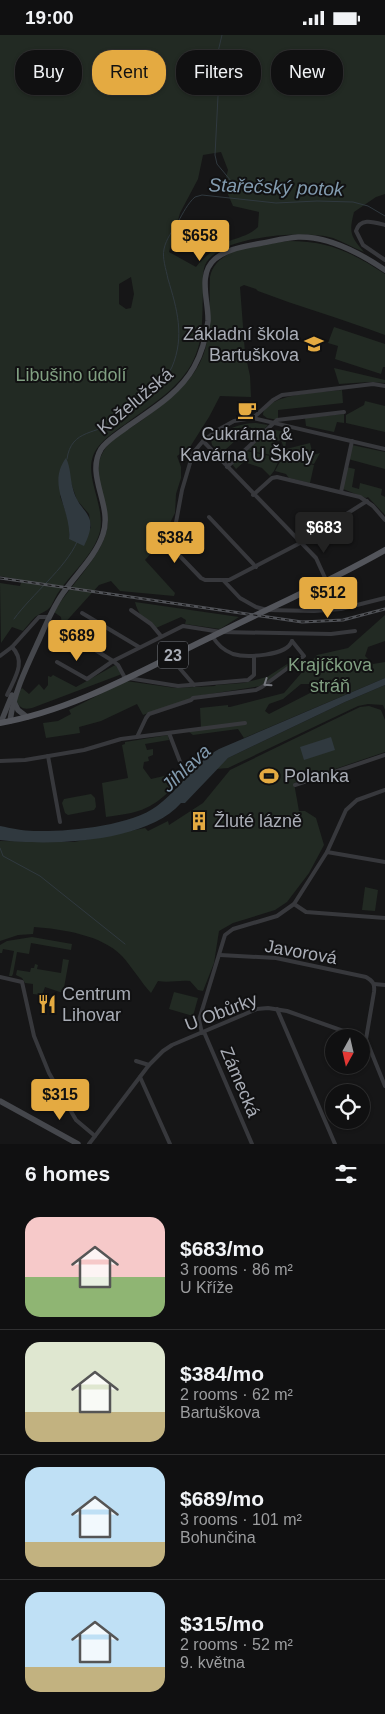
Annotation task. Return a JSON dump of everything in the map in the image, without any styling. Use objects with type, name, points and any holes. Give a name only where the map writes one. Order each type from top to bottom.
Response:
[{"type":"main road","name":"Koželužská","points":[[26,669],[49,617],[62,594],[97,547],[103,534],[105,512],[96,472],[97,460],[101,449],[111,439],[172,394],[190,373],[196,362],[206,331],[208,315],[206,281],[209,266],[214,260],[236,248],[303,237],[325,241],[345,248],[385,270]]},
{"type":"main road","name":"23","points":[[1,723],[27,717],[69,703],[126,678],[267,610],[385,550]]},
{"type":"main road","points":[[10,721],[13,700],[26,669]]},
{"type":"main road","points":[[1,723],[19,676],[26,669]]},
{"type":"main road","points":[[13,700],[18,710],[27,717]]},
{"type":"main road","points":[[0,1101],[78,1144]]},
{"type":"street","points":[[385,225],[367,221],[360,224],[356,231],[363,245],[385,260]]},
{"type":"street","points":[[253,418],[273,400],[282,395],[373,384],[385,387]]},
{"type":"street","points":[[227,467],[274,422],[284,419],[344,412]]},
{"type":"street","points":[[367,501],[302,543],[229,580],[204,580],[175,551],[172,544],[188,466],[193,453],[203,441],[234,421],[253,418],[385,449]]},
{"type":"street","points":[[203,441],[253,495],[316,558],[326,580]]},
{"type":"street","points":[[341,492],[352,441]]},
{"type":"street","points":[[253,495],[272,478],[277,477],[360,497],[367,501],[385,519]]},
{"type":"street","points":[[209,517],[256,567]]},
{"type":"street","points":[[224,580],[240,598],[256,607],[267,610],[314,611],[341,609],[385,598]]},
{"type":"street","points":[[131,610],[151,624],[161,637]]},
{"type":"street","points":[[82,613],[139,647]]},
{"type":"street","points":[[0,656],[12,647],[38,619],[43,616],[49,617]]},
{"type":"street","points":[[57,662],[87,679],[115,660],[183,626],[221,632],[331,634],[355,631]]},
{"type":"street","points":[[66,632],[115,660],[126,678],[178,686],[248,680],[254,675],[254,656]]},
{"type":"street","points":[[212,636],[218,646],[242,657],[282,651],[290,645],[294,634]]},
{"type":"street","points":[[137,737],[146,718],[150,715],[192,698],[256,690],[262,687],[304,656],[292,641]]},
{"type":"street","points":[[7,695],[20,658],[12,647]]},
{"type":"street","points":[[170,657],[194,685]]},
{"type":"street","points":[[0,761],[17,761],[84,750],[120,739],[245,723]]},
{"type":"street","points":[[169,733],[184,772]]},
{"type":"street","points":[[294,785],[385,755]]},
{"type":"street","points":[[48,756],[60,822]]},
{"type":"street","points":[[203,1032],[199,1020],[223,940],[229,931],[277,916],[294,904],[327,853],[346,810],[357,800],[385,791]]},
{"type":"street","points":[[327,853],[385,862]]},
{"type":"street","points":[[294,904],[306,911],[385,918]]},
{"type":"street","name":"Javorová","points":[[220,955],[283,960],[366,977],[374,985],[385,985]]},
{"type":"street","points":[[0,977],[22,982],[34,1036],[49,1073],[76,1120],[95,1135]]},
{"type":"street","points":[[367,1029],[374,985]]},
{"type":"street","name":"U Obůrky","points":[[89,1144],[149,1065],[172,1045],[257,1009],[277,1009],[336,1029]]},
{"type":"street","points":[[277,1009],[335,1144]]},
{"type":"street","name":"Zámecká","points":[[203,1032],[252,1144]]},
{"type":"street","points":[[370,1049],[385,1086]]},
{"type":"street","points":[[136,1061],[149,1065]]},
{"type":"street","points":[[140,1077],[170,1144]]},
{"type":"green space","name":"Libušino údolí","points":[[0,35],[385,35],[385,194],[376,197],[354,212],[351,224],[353,238],[364,252],[333,238],[284,235],[244,241],[227,247],[213,255],[204,268],[202,329],[191,365],[170,391],[114,432],[98,447],[93,456],[91,466],[92,477],[101,520],[100,531],[93,547],[59,592],[51,606],[35,617],[23,631],[12,627],[1,643],[0,583],[20,586],[22,580],[0,576]],"holes":[[[221,152],[228,170],[224,185],[233,206],[259,212],[258,227],[218,247],[196,267],[169,252],[180,213],[198,179],[203,155]],[[131,277],[134,294],[131,308],[126,309],[119,304],[119,284]],[[70,480],[77,500],[89,514],[91,528],[69,539],[69,521],[60,496]]]},
{"type":"green space","name":"Libušino údolí","points":[[288,241],[316,243],[339,249],[385,274],[385,335],[244,285],[240,287],[245,353],[250,376],[251,397],[220,396],[190,447],[177,456],[181,467],[181,478],[176,494],[175,513],[160,543],[145,560],[175,593],[174,596],[120,591],[111,581],[99,585],[62,626],[61,617],[54,612],[97,553],[106,533],[107,513],[98,472],[103,452],[115,439],[173,396],[191,377],[198,366],[204,354],[207,341],[210,277],[214,267],[221,259],[242,249]]},
{"type":"green space","points":[[334,327],[385,344],[385,367],[383,367],[381,374],[335,359],[338,346],[328,343]]},
{"type":"green space","points":[[334,368],[385,380],[385,383],[339,384]]},
{"type":"green space","points":[[342,390],[343,403],[278,410],[278,420],[267,418],[263,415],[266,408],[284,398]]},
{"type":"green space","points":[[365,401],[385,406],[385,432],[346,423],[346,415],[364,405]]},
{"type":"green space","points":[[344,414],[344,423],[337,422],[334,432],[306,426],[305,418]]},
{"type":"green space","points":[[244,424],[268,425],[256,438],[252,434],[255,432],[250,427],[223,452],[228,457],[231,454],[235,457],[230,462],[212,445],[211,440],[227,430]]},
{"type":"green space","points":[[269,429],[287,432],[285,451],[281,440],[274,442],[276,456],[247,450]]},
{"type":"green space","points":[[310,443],[313,455],[320,453],[314,464],[289,459],[286,449]]},
{"type":"green space","points":[[352,445],[385,452],[385,469],[348,459]]},
{"type":"green space","points":[[246,451],[280,458],[270,476],[262,468],[244,462],[236,469],[232,464]]},
{"type":"green space","points":[[282,458],[314,465],[310,483],[289,478],[286,474],[275,471]]},
{"type":"green space","points":[[346,467],[355,469],[352,487],[359,489],[360,483],[382,489],[381,495],[385,497],[385,515],[368,497],[366,498],[343,489]]},
{"type":"green space","points":[[135,602],[239,617],[220,629],[185,624],[186,620],[181,617],[156,628],[142,618]]},
{"type":"green space","name":"Krajíčkova stráň","points":[[385,615],[385,641],[368,647],[365,656],[373,664],[385,662],[385,678],[244,738],[238,729],[193,735],[185,729],[201,728],[200,708],[228,705],[230,707],[284,693],[317,655],[348,648]],"holes":[[[301,684],[309,684],[312,692],[269,714],[265,711],[269,704],[283,699]]]},
{"type":"green space","points":[[295,659],[261,686],[191,697],[190,699],[143,715],[137,704],[101,721],[79,727],[80,733],[46,738],[43,723],[58,721],[71,714],[69,710],[126,681],[175,688],[243,683],[267,677]]},
{"type":"green space","points":[[117,664],[122,674],[32,708],[22,708],[16,700],[18,692],[22,688],[29,694],[39,684],[44,690],[48,685],[48,676],[51,677],[53,675],[76,687]]},
{"type":"green space","points":[[385,685],[385,710],[383,705],[368,704],[358,706],[228,768],[216,769],[228,758]]},
{"type":"green space","points":[[369,706],[381,710],[385,720],[385,752],[294,783],[299,811],[305,811],[316,818],[324,845],[309,873],[287,902],[275,910],[233,923],[219,931],[214,963],[203,991],[198,990],[190,981],[158,981],[151,993],[126,960],[114,949],[81,934],[34,927],[33,934],[18,935],[0,941],[0,841],[74,842],[145,828],[148,831],[168,821],[169,825],[203,803],[230,770],[360,707]]},
{"type":"green space","points":[[168,735],[169,740],[145,744],[147,750],[153,749],[153,755],[148,757],[149,761],[144,762],[143,768],[151,779],[164,776],[172,788],[157,802],[142,810],[106,817],[102,783],[128,778],[122,745],[125,742]]},
{"type":"green space","points":[[91,794],[95,798],[96,807],[94,810],[68,815],[65,813],[62,803],[64,799]]},
{"type":"green space","points":[[365,887],[378,890],[375,911],[362,910]]},
{"type":"green space","points":[[32,937],[72,944],[71,950],[31,943],[29,954],[17,952],[13,974],[9,976],[14,951],[3,949],[2,953],[0,953],[0,945],[7,941]]},
{"type":"green space","points":[[63,959],[69,960],[63,993],[45,987],[42,995],[33,994],[33,984],[25,983],[22,978],[16,975],[17,970],[30,972],[35,964],[38,965],[37,969],[61,973]]},
{"type":"green space","points":[[174,992],[198,998],[193,1016],[169,1009]]},
{"type":"shaded area","points":[[66,458],[76,498],[90,520],[89,535],[84,546],[69,539],[69,528],[58,478]]},
{"type":"shaded area","points":[[385,678],[385,685],[228,758],[185,803],[181,803],[165,816],[145,826],[122,834],[96,839],[44,842],[0,840],[0,826],[30,831],[81,829],[115,823],[146,813],[165,799],[202,761],[219,749]]},
{"type":"shaded area","points":[[331,737],[335,750],[304,760],[300,747]]},
{"type":"waterway","points":[[222,35],[217,56],[218,96],[215,155],[217,164],[236,187],[236,191]]},
{"type":"waterway","name":"Stařečský potok","points":[[67,459],[74,442],[86,433],[110,425],[117,420],[139,398],[162,380],[172,367],[176,356],[179,333],[177,312],[164,264],[164,252],[170,235],[195,197],[202,195],[276,203],[353,202],[368,206],[385,216]]},
{"type":"waterway","name":"Stařečský potok","points":[[14,619],[57,572],[77,542]]},
{"type":"waterway","points":[[0,848],[3,856],[40,876],[125,944]]},
{"type":"railway","points":[[0,578],[302,622],[343,620],[385,609]]},
{"type":"place","name":"Základní škola Bartuškova","points":[[314,344]]},
{"type":"place","name":"Cukrárna & Kavárna U Školy","points":[[247,410]]},
{"type":"place","name":"Polanka","points":[[269,776]]},
{"type":"place","name":"Žluté lázně","points":[[199,821]]},
{"type":"place","name":"Centrum Lihovar","points":[[47,1004]]},
{"type":"water label","name":"Jihlava","points":[[186,768]]}]
